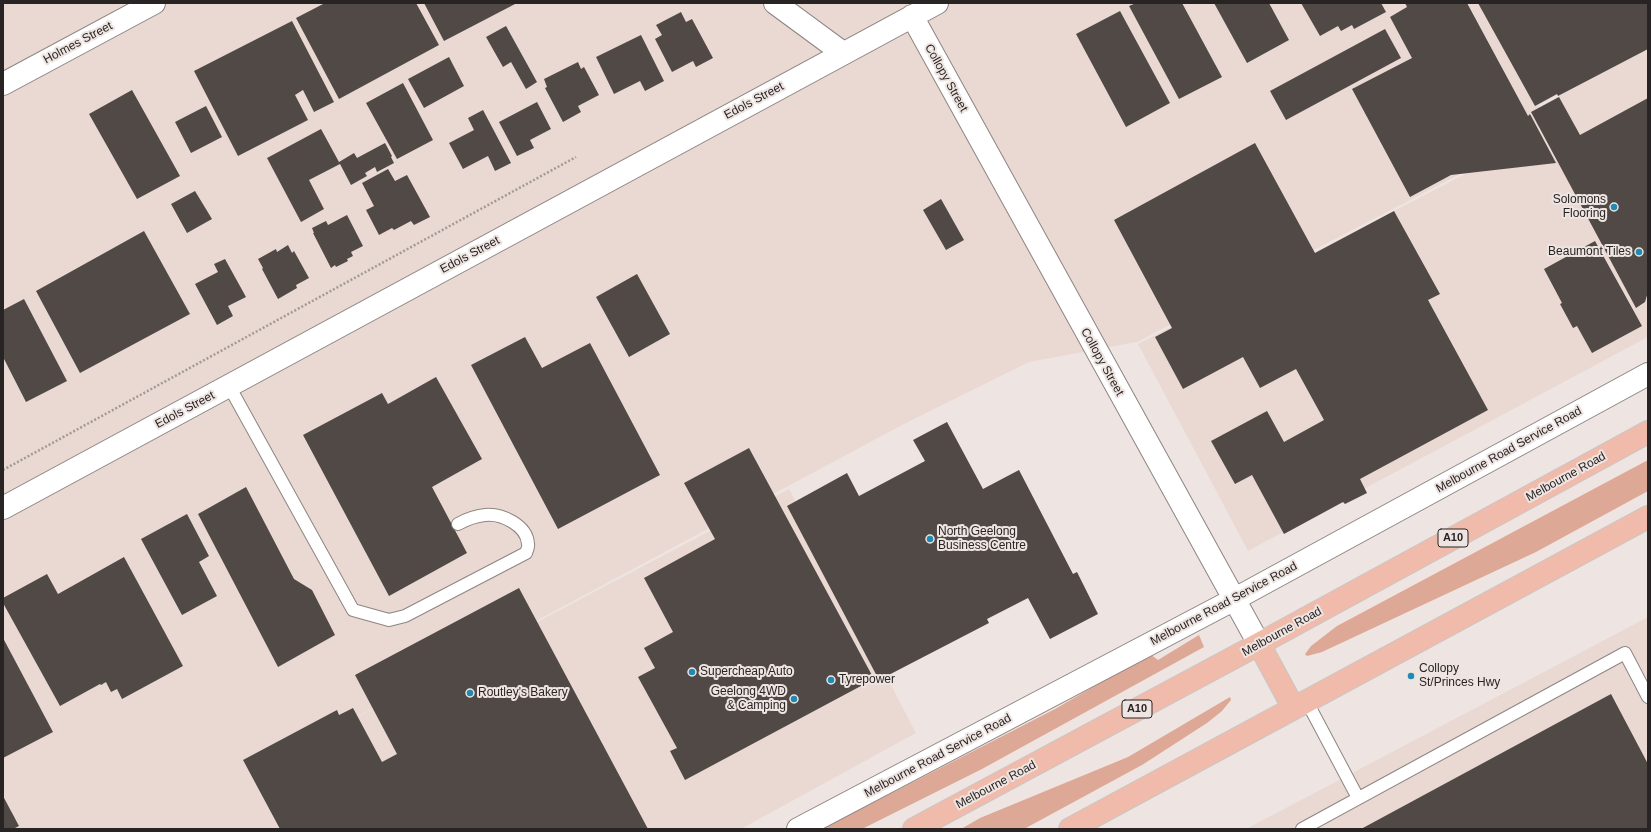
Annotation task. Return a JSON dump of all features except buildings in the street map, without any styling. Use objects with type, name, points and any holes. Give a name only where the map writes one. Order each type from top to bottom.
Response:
[{"type":"highway","name":"Melbourne Road","points":[[914,829],[1259,644],[1648,432]]},
{"type":"highway","points":[[1070,829],[1648,516]]},
{"type":"highway","name":"Collopy Street","points":[[1259,644],[1300,704]]},
{"type":"highway","points":[[1099,829],[1172,773]]},
{"type":"street","name":"Holmes Street","points":[[3,84],[154,3]]},
{"type":"street","points":[[776,3],[843,53]]},
{"type":"street","name":"Edols Street","points":[[3,508],[937,3]]},
{"type":"street","name":"Collopy Street","points":[[912,16],[1233,600],[1259,644]]},
{"type":"street","name":"Melbourne Road Service Road","points":[[798,829],[1233,600],[1648,374]]},
{"type":"lane","points":[[229,386],[353,610],[389,620],[405,616],[526,553],[529,544],[524,532],[517,525],[502,517],[485,514],[470,518],[458,524]]},
{"type":"lane","points":[[1302,829],[1625,653],[1648,697]]},
{"type":"lane","points":[[1300,704],[1358,798]]},
{"type":"path","points":[[3,470],[576,157]]},
{"type":"shaded area","points":[[3,3],[1648,3],[1648,45],[1539,105],[1571,161],[1541,106],[1648,47],[1648,337],[1248,551],[1138,344],[1467,173],[1558,162],[1466,171],[1137,342],[1029,362],[906,423],[276,760],[789,489],[916,733],[741,829],[3,829]]},
{"type":"shaded area","points":[[1648,460],[1648,491],[1536,552],[1322,652],[1307,656],[1305,654],[1311,646],[1337,626]]},
{"type":"shaded area","points":[[1648,617],[1648,829],[1246,829]]},
{"type":"shaded area","points":[[1199,635],[1204,647],[982,769],[862,829],[822,829],[1055,709],[1150,654],[1158,660]]},
{"type":"shaded area","points":[[1230,697],[1231,700],[1222,711],[1207,723],[1142,765],[1024,829],[961,829],[980,818],[1128,757]]},
{"type":"place","name":"Solomons Flooring","points":[[1614,207]]},
{"type":"place","name":"Beaumont Tiles","points":[[1639,252]]},
{"type":"place","name":"North Geelong Business Centre","points":[[930,539]]},
{"type":"place","name":"Supercheap Auto","points":[[692,672]]},
{"type":"place","name":"Collopy St/Princes Hwy","points":[[1411,676]]},
{"type":"place","name":"Tyrepower","points":[[831,680]]},
{"type":"place","name":"Routley's Bakery","points":[[470,693]]},
{"type":"place","name":"Geelong 4WD & Camping","points":[[794,699]]}]
